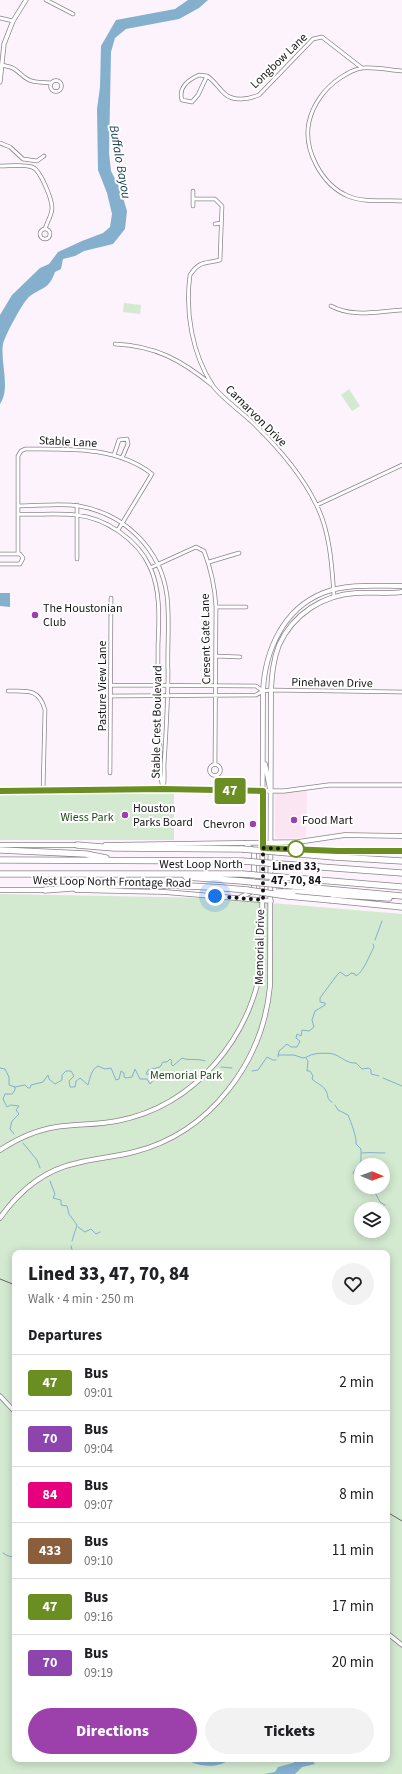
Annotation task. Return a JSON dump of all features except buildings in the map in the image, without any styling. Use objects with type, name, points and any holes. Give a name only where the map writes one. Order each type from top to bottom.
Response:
[{"type":"highway","points":[[77,845],[114,848],[242,849],[402,861]]},
{"type":"highway","points":[[0,850],[86,854],[120,860]]},
{"type":"highway","name":"West Loop North","points":[[0,860],[242,862],[402,873]]},
{"type":"highway","name":"West Loop North","points":[[0,874],[242,874],[402,887]]},
{"type":"highway","points":[[162,875],[242,881],[293,889],[402,897]]},
{"type":"highway","points":[[45,890],[102,885],[177,884],[402,907]]},
{"type":"highway","points":[[245,890],[293,889]]},
{"type":"main road","name":"Memorial Drive","points":[[0,1150],[14,1141],[55,1127],[117,1121],[161,1106],[187,1089],[216,1065],[225,1054],[241,1029],[256,993],[263,952],[263,691],[267,657],[271,645],[283,626],[302,606],[316,596],[333,590],[355,586],[402,586]]},
{"type":"main road","name":"Memorial Drive","points":[[0,1218],[21,1192],[47,1173],[77,1163],[134,1152],[171,1138],[200,1118],[218,1102],[233,1084],[254,1048],[268,1004],[271,901],[271,690],[274,663],[279,645],[285,634],[299,617],[311,608],[334,596],[355,593],[402,592]]},
{"type":"main road","points":[[262,750],[268,784],[271,791]]},
{"type":"main road","points":[[0,845],[167,845],[244,842],[270,843],[305,842],[336,835],[402,836]]},
{"type":"main road","points":[[239,898],[249,894],[254,885],[254,851],[244,842]]},
{"type":"main road","points":[[263,848],[338,851],[402,851]]},
{"type":"main road","name":"West Loop North Frontage Road","points":[[0,890],[165,892],[271,901]]},
{"type":"street","points":[[0,82],[4,44],[13,21],[26,0]]},
{"type":"street","points":[[46,0],[73,14]]},
{"type":"street","points":[[0,18],[13,21]]},
{"type":"street","name":"Longbow Lane","points":[[207,76],[232,98],[249,99],[259,95],[313,39],[322,37],[362,68]]},
{"type":"street","points":[[2,65],[17,70],[32,81],[51,83]]},
{"type":"street","points":[[402,71],[362,68],[346,74],[334,82],[324,92],[309,123],[310,146],[314,159],[325,179],[338,191],[361,200],[402,201]]},
{"type":"street","points":[[199,76],[207,76],[195,100],[188,102],[182,100],[180,94],[184,85],[191,79],[199,76]]},
{"type":"street","points":[[0,143],[10,147],[23,160],[37,161],[44,156]]},
{"type":"street","points":[[0,166],[31,166],[37,170],[49,194],[52,209],[45,229]]},
{"type":"street","points":[[193,191],[193,206]]},
{"type":"street","points":[[193,198],[210,198],[219,202],[222,206],[221,224],[215,224]]},
{"type":"street","name":"Carnarvon Drive","points":[[221,224],[220,260],[208,261],[198,266],[190,275],[190,321],[195,350],[213,386],[265,435],[294,469],[317,505],[324,523],[329,549],[334,596]]},
{"type":"street","points":[[331,306],[339,311],[351,313],[402,310]]},
{"type":"street","points":[[115,344],[156,350],[174,358],[192,369],[213,386]]},
{"type":"street","name":"Stable Lane","points":[[114,455],[119,440],[127,439],[128,444],[122,458]]},
{"type":"street","name":"Stable Lane","points":[[18,506],[18,456],[21,451],[25,449],[68,449],[114,455],[152,474],[118,530]]},
{"type":"street","points":[[317,505],[402,465]]},
{"type":"street","points":[[77,505],[77,559]]},
{"type":"street","name":"Stable Crest Boulevard","points":[[18,506],[77,505],[94,510],[123,522],[145,543],[158,564],[167,597],[168,685],[163,789]]},
{"type":"street","points":[[18,506],[18,553]]},
{"type":"street","name":"Stable Crest Boulevard","points":[[18,514],[77,515],[105,523],[118,530],[138,549],[150,568],[158,599],[158,727],[163,789]]},
{"type":"street","name":"Cresent Gate Lane","points":[[150,568],[196,547],[204,551],[209,562],[216,607],[215,764]]},
{"type":"street","points":[[0,554],[18,553],[22,555],[23,558],[20,564],[0,564]]},
{"type":"street","points":[[209,562],[239,553]]},
{"type":"street","name":"Pasture View Lane","points":[[110,773],[111,598]]},
{"type":"street","points":[[216,607],[246,607]]},
{"type":"street","points":[[158,626],[167,626]]},
{"type":"street","points":[[216,656],[240,657]]},
{"type":"street","points":[[111,685],[256,686],[263,691]]},
{"type":"street","points":[[233,686],[233,695]]},
{"type":"street","name":"Pinehaven Drive","points":[[111,696],[256,695],[263,691],[271,690],[402,692]]},
{"type":"street","points":[[8,691],[27,691],[35,693],[43,702],[45,710],[43,791]]},
{"type":"street","points":[[0,791],[163,789],[271,791],[329,784],[402,785]]},
{"type":"street","points":[[0,1396],[12,1409]]},
{"type":"street","points":[[390,1635],[402,1645]]},
{"type":"shaded area","points":[[307,790],[306,837],[278,839],[275,836],[275,793]]},
{"type":"green space","points":[[124,303],[141,305],[140,314],[123,312]]},
{"type":"green space","points":[[349,389],[360,406],[352,411],[341,395]]},
{"type":"green space","name":"Wiess Park","points":[[0,794],[174,794],[174,840],[0,840]]},
{"type":"green space","name":"Memorial Park","points":[[0,894],[211,898],[402,914],[402,1774],[0,1774]]},
{"type":"water","points":[[188,0],[208,0],[199,8],[179,19],[126,29],[115,38],[111,52],[109,153],[111,171],[121,191],[127,211],[125,229],[113,244],[84,251],[75,256],[63,259],[61,269],[55,272],[48,285],[30,296],[23,304],[3,344],[2,351],[5,391],[0,404],[0,315],[12,295],[40,268],[49,264],[58,252],[103,233],[110,227],[112,214],[107,193],[98,170],[97,109],[100,87],[101,46],[116,20],[175,9]]},
{"type":"water","points":[[0,593],[10,593],[10,607],[0,606]]},
{"type":"water","points":[[191,1762],[225,1762],[214,1766]]},
{"type":"water","points":[[314,1762],[315,1764],[302,1767],[295,1774],[264,1774],[275,1772],[278,1767],[293,1763]]},
{"type":"waterway","points":[[375,940],[382,921]]},
{"type":"waterway","points":[[278,1057],[279,1051],[287,1044],[291,1047],[297,1047],[300,1041],[296,1038],[297,1034],[301,1036],[302,1030],[309,1031],[314,1027],[312,1020],[315,1011],[325,1005],[325,1003],[320,1002],[320,998],[337,975],[340,972],[346,976],[351,973],[355,974],[356,976],[359,974],[374,947],[373,944]]},
{"type":"waterway","points":[[278,1055],[294,1055],[303,1058],[316,1054],[332,1054],[356,1063],[362,1069],[369,1068],[371,1070],[371,1074],[379,1076]]},
{"type":"waterway","points":[[252,1071],[258,1070],[267,1057],[276,1060]]},
{"type":"waterway","points":[[15,1087],[25,1085],[30,1088],[31,1085],[43,1082],[48,1075],[49,1079],[55,1084],[62,1080],[62,1075],[66,1071],[71,1071],[74,1076],[69,1081],[70,1087],[75,1087],[76,1081],[80,1078],[88,1085],[92,1072],[98,1066],[105,1069],[111,1068],[116,1080],[119,1079],[121,1071],[124,1073],[124,1077],[132,1077],[135,1069],[140,1079],[147,1079],[150,1084],[157,1076],[155,1074],[146,1074],[148,1070],[160,1067],[163,1062],[167,1062],[170,1059],[173,1066],[182,1058],[205,1061]]},
{"type":"waterway","points":[[306,1058],[308,1061],[307,1071],[310,1071],[313,1076],[312,1079],[325,1089],[328,1099],[332,1102]]},
{"type":"waterway","points":[[221,1067],[232,1068]]},
{"type":"waterway","points":[[0,1068],[5,1069],[9,1077],[9,1085],[15,1087],[12,1094],[5,1094],[3,1099],[7,1107],[11,1105],[19,1106],[16,1110],[19,1114],[12,1121],[10,1129],[14,1134]]},
{"type":"waterway","points":[[383,1078],[402,1086]]},
{"type":"waterway","points":[[335,1105],[338,1110],[348,1115],[355,1134],[356,1144],[361,1149],[361,1158]]},
{"type":"waterway","points":[[23,1143],[37,1160],[40,1168]]},
{"type":"waterway","points":[[362,1153],[385,1153]]},
{"type":"waterway","points":[[50,1181],[55,1194],[53,1198],[61,1200],[61,1205],[67,1206],[69,1214],[77,1225],[72,1241]]},
{"type":"waterway","points":[[376,1194],[380,1202]]},
{"type":"waterway","points":[[78,1227],[85,1232],[91,1229],[96,1234],[100,1232]]},
{"type":"waterway","points":[[71,1246],[72,1250]]},
{"type":"waterway","points":[[3,1553],[12,1557]]},
{"type":"railway","points":[[0,1279],[12,1284]]},
{"type":"railway","points":[[390,1514],[402,1521]]},
{"type":"bus line","name":"47","points":[[0,791],[163,789],[263,791],[263,848],[338,851],[402,851]]},
{"type":"place","name":"The Houstonian Club","points":[[35,615]]},
{"type":"place","name":"Houston Parks Board","points":[[125,815]]},
{"type":"place","name":"Food Mart","points":[[294,820]]},
{"type":"place","name":"Chevron","points":[[253,824]]},
{"type":"place","name":"Lined 33, 47, 70, 84","points":[[296,849]]},
{"type":"route","points":[[215,896],[263,900],[263,848],[296,849]]},
{"type":"water label","name":"Buffalo Bayou","points":[[120,162]]}]
